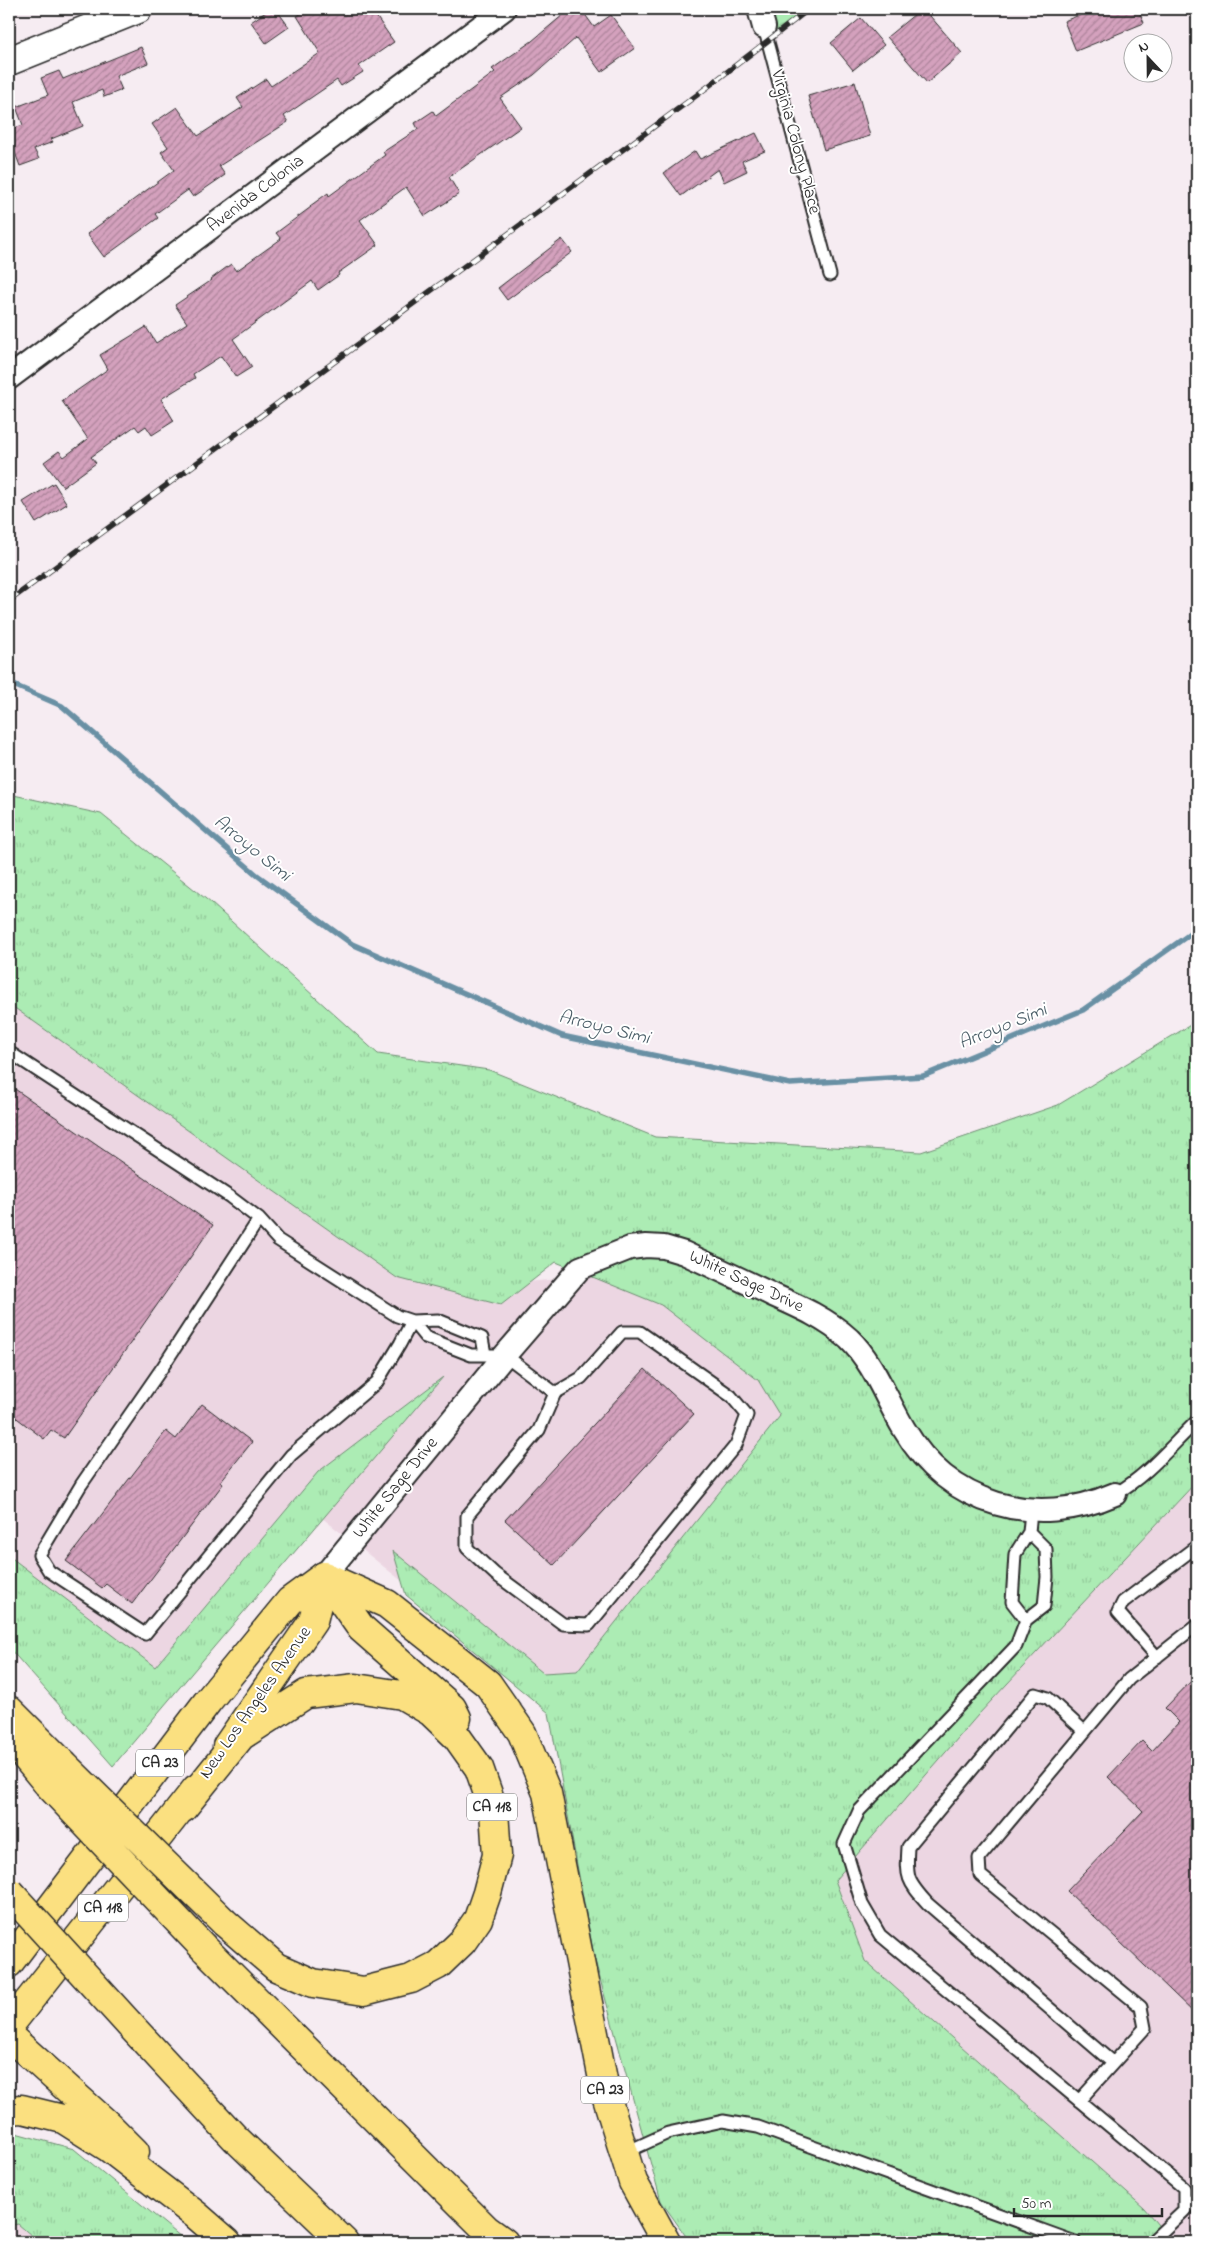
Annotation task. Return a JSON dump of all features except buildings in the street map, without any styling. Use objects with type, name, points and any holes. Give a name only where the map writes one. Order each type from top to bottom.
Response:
[{"type":"main road","points":[[324,1576],[361,1628],[452,1708],[479,1768]]},
{"type":"main road","name":"New Los Angeles Avenue","points":[[9,2026],[183,1808],[314,1621],[324,1576]]},
{"type":"main road","name":"New Los Angeles Avenue","points":[[9,1962],[208,1701],[290,1601],[324,1576]]},
{"type":"main road","name":"CA 23","points":[[324,1576],[387,1604],[488,1684],[522,1733],[547,1793],[606,2095],[633,2182],[666,2242]]},
{"type":"main road","name":"CA 118","points":[[9,1710],[55,1774],[276,1967],[313,1983],[364,1991],[411,1979],[438,1965],[462,1942],[478,1919],[497,1855],[494,1811],[479,1768],[457,1737],[431,1712],[402,1695],[356,1688],[306,1694],[241,1736],[183,1808]]},
{"type":"main road","points":[[9,1737],[55,1774],[204,1948],[486,2229],[504,2242]]},
{"type":"main road","points":[[9,1892],[235,2138],[344,2242]]},
{"type":"main road","points":[[9,2036],[108,2125],[196,2215],[226,2242]]},
{"type":"main road","points":[[9,2110],[22,2109],[63,2119],[109,2148],[196,2215]]},
{"type":"street","points":[[9,60],[138,9]]},
{"type":"street","name":"Avenida Colonia","points":[[9,378],[504,9]]},
{"type":"street","name":"White Sage Drive","points":[[324,1576],[495,1355],[580,1268],[630,1248],[646,1246],[664,1247],[684,1253],[813,1314],[836,1327],[859,1349],[872,1368],[904,1430],[919,1451],[936,1470],[953,1483],[977,1496],[1012,1508],[1030,1521],[1084,1506],[1115,1494]]},
{"type":"lane","name":"Virginia Colony Place","points":[[762,18],[830,275]]},
{"type":"lane","points":[[9,1052],[230,1197],[259,1219],[278,1240],[397,1316],[412,1322],[438,1320],[482,1338],[495,1355],[555,1393]]},
{"type":"lane","points":[[259,1219],[162,1368],[81,1485],[39,1555],[49,1571],[145,1634],[291,1455],[376,1382],[412,1322]]},
{"type":"lane","points":[[412,1322],[424,1338],[471,1355],[495,1355]]},
{"type":"lane","points":[[622,1332],[640,1332],[731,1396],[747,1415],[736,1445],[589,1625],[563,1624],[495,1574],[467,1548],[467,1516],[539,1430],[555,1393],[581,1378],[622,1332]]},
{"type":"lane","name":"White Sage Drive","points":[[1115,1494],[1153,1468],[1160,1458],[1197,1421]]},
{"type":"lane","points":[[1026,1620],[1012,1602],[1015,1554],[1030,1521]]},
{"type":"lane","points":[[1030,1521],[1046,1549],[1047,1577],[1044,1606],[1026,1620],[1016,1646],[859,1811],[844,1844],[862,1904],[880,1935],[1184,2188],[1184,2211]]},
{"type":"lane","points":[[1157,1657],[1118,1612],[1123,1602],[1197,1546]]},
{"type":"lane","points":[[1079,2101],[1145,2028],[1141,2007],[980,1875],[979,1858],[1129,1680],[1197,1625]]},
{"type":"lane","points":[[1084,1732],[1048,1698],[1035,1694],[908,1847],[906,1867],[912,1886],[928,1904],[1113,2063]]},
{"type":"lane","points":[[624,2153],[668,2133],[723,2121],[758,2127],[1075,2242]]},
{"type":"lane","points":[[1152,2242],[1197,2196]]},
{"type":"shaded area","points":[[9,985],[489,1286],[625,1272],[793,1406],[560,1706],[307,1506],[145,1694],[9,1575]]},
{"type":"shaded area","points":[[1197,1481],[1197,2242],[1172,2242],[1144,2208],[865,1961],[835,1880],[978,1715]]},
{"type":"shaded area","points":[[18,2224],[39,2242],[9,2242],[9,2226]]},
{"type":"green space","points":[[759,9],[809,9],[768,40]]},
{"type":"green space","points":[[9,794],[101,814],[211,903],[378,1054],[489,1070],[655,1137],[921,1152],[1058,1105],[1197,1021],[1197,1481],[978,1715],[835,1880],[865,1961],[1144,2208],[1172,2242],[690,2242],[661,2201],[594,1957],[549,1713],[406,1595],[393,1551],[543,1673],[577,1671],[780,1416],[758,1380],[661,1305],[556,1262],[501,1305],[397,1278],[9,1004]]},
{"type":"green space","points":[[443,1377],[113,1766],[9,1648],[9,1556],[155,1667],[318,1472]]},
{"type":"green space","points":[[12,2132],[74,2149],[187,2242],[39,2242],[18,2224],[9,2226],[9,2133]]},
{"type":"waterway","name":"Arroyo Simi","points":[[9,683],[62,706],[257,875],[352,944],[562,1036],[790,1084],[923,1076],[1083,1010],[1197,929]]},
{"type":"railway","points":[[9,601],[697,95],[809,9]]}]
